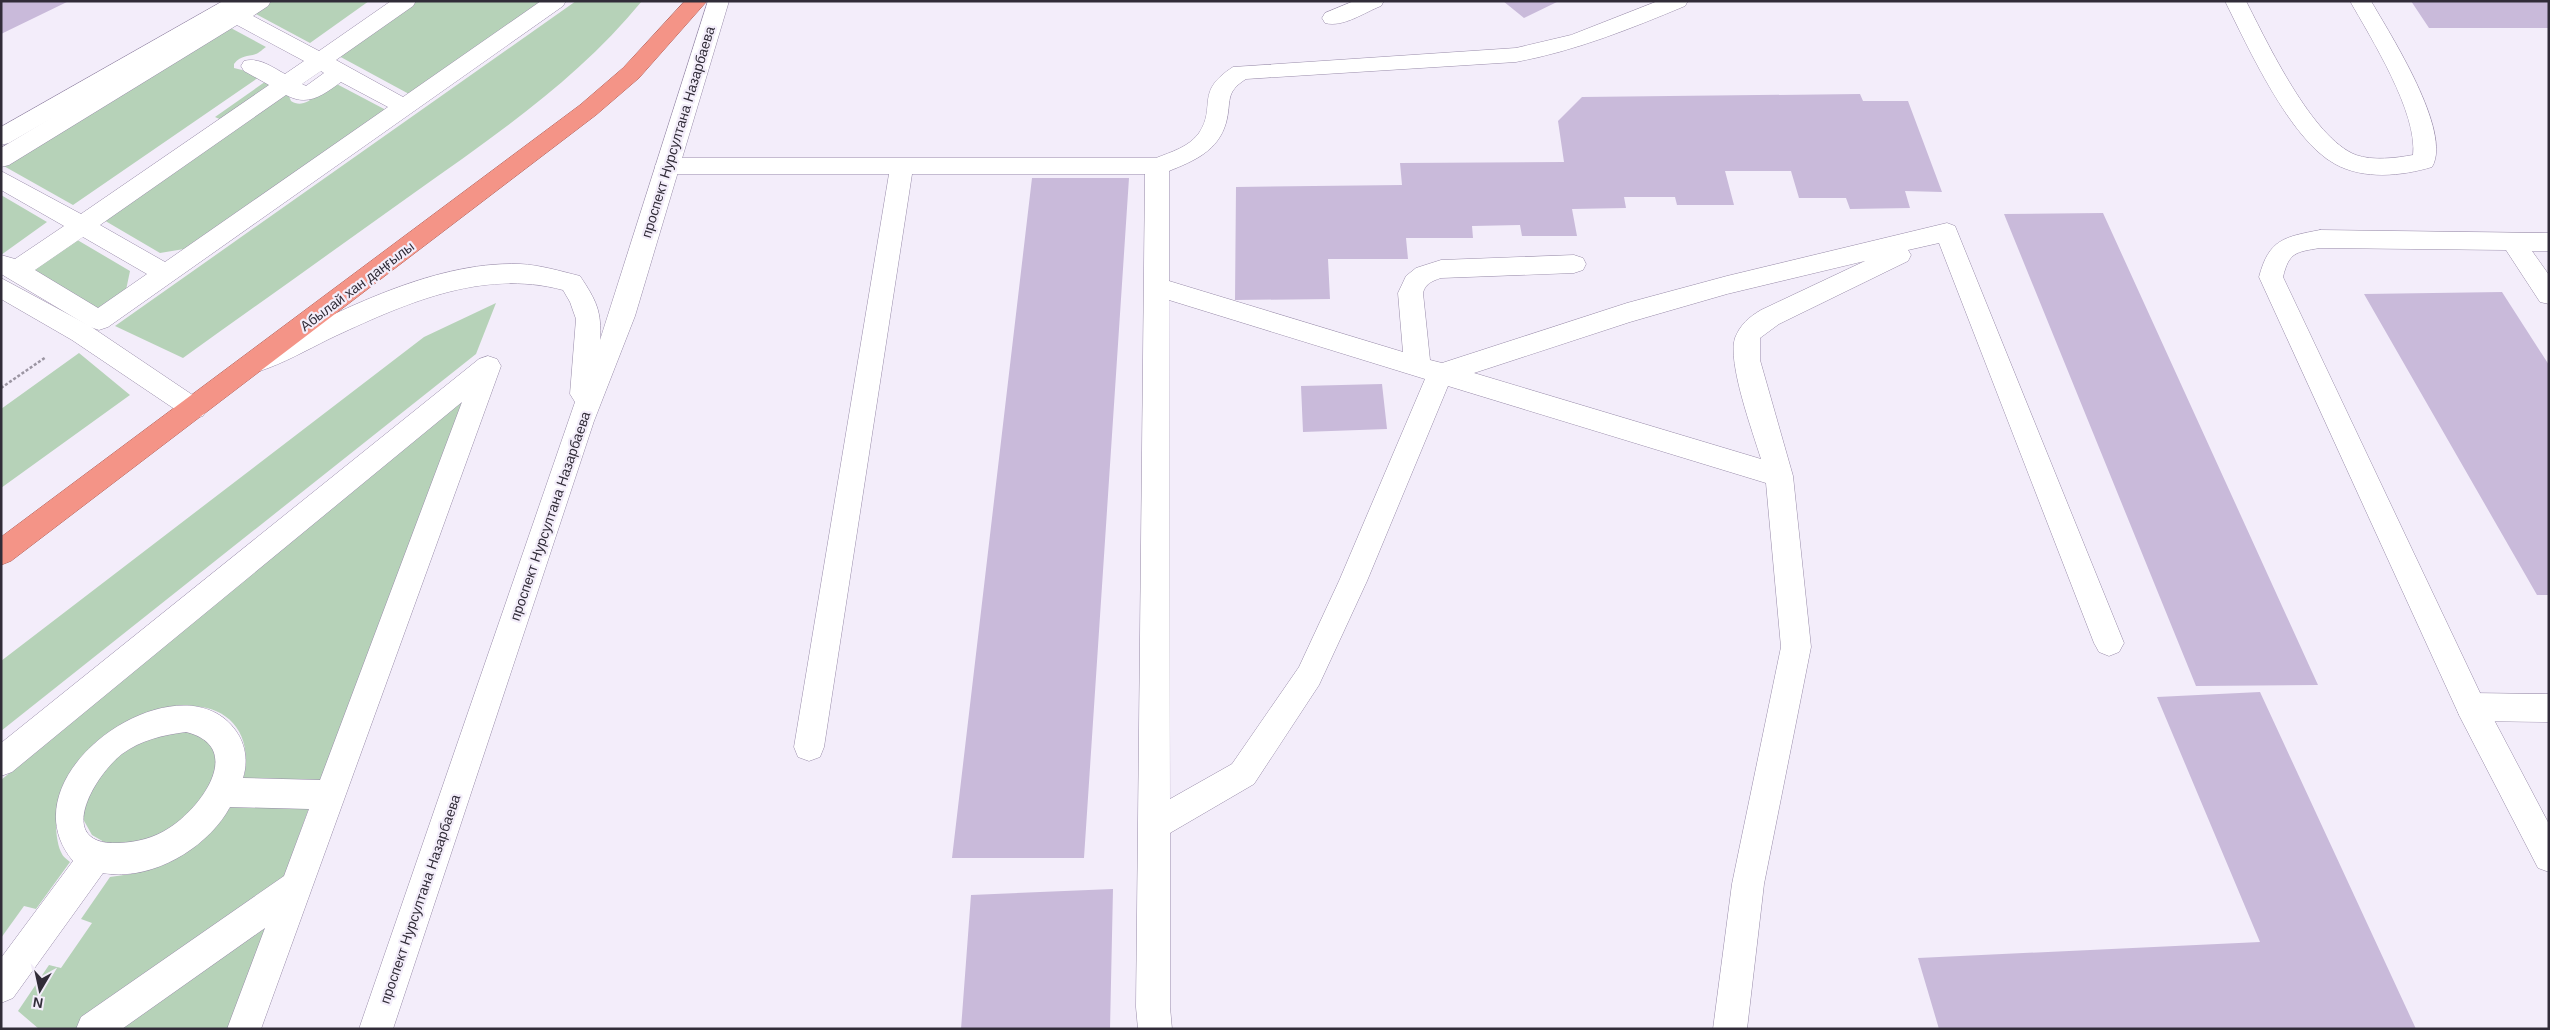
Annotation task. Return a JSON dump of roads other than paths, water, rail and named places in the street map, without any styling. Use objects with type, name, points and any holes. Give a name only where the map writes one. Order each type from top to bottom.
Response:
[{"type":"highway","name":"Абылай хан даңғылы","points":[[1,552],[194,409],[588,110],[631,73],[697,1]]},
{"type":"street","points":[[1,137],[238,9],[260,1]]},
{"type":"street","points":[[5,278],[74,220],[344,34],[377,8],[406,1]]},
{"type":"street","points":[[5,278],[99,320],[556,1]]},
{"type":"street","name":"проспект Нурсултана Назарбаева","points":[[376,1029],[581,422],[622,316],[719,1]]},
{"type":"street","points":[[1333,18],[1374,1]]},
{"type":"street","points":[[667,166],[1157,166],[1186,154],[1203,142],[1213,128],[1217,97],[1221,87],[1230,78],[1241,72],[1516,55],[1550,50],[1578,42],[1678,1]]},
{"type":"street","points":[[2235,1],[2286,94],[2324,144],[2342,158],[2363,163],[2404,166],[2424,161],[2428,152],[2416,107],[2360,1]]},
{"type":"street","points":[[238,9],[281,40],[405,107]]},
{"type":"street","points":[[1,159],[238,9]]},
{"type":"street","points":[[278,78],[281,40]]},
{"type":"street","points":[[278,78],[340,72]]},
{"type":"street","points":[[809,747],[902,165]]},
{"type":"street","points":[[1155,1029],[1153,1007],[1157,166]]},
{"type":"street","points":[[1,179],[166,274]]},
{"type":"street","points":[[1429,370],[1727,284],[1947,232]]},
{"type":"street","points":[[1730,1029],[1748,884],[1796,648],[1779,476],[1747,361],[1747,337],[1754,325],[1947,232]]},
{"type":"street","points":[[1947,232],[2109,643]]},
{"type":"street","points":[[2549,242],[2320,239],[2296,243],[2281,250],[2274,261],[2271,277],[2471,708],[2549,857]]},
{"type":"street","points":[[2514,241],[2549,295]]},
{"type":"street","points":[[1154,825],[1244,774],[1309,676],[1353,581],[1429,370],[1410,299],[1412,288],[1417,279],[1441,269],[1574,264]]},
{"type":"street","points":[[256,362],[412,294],[479,277],[517,273],[544,275],[571,283],[582,299],[589,319],[581,422]]},
{"type":"street","points":[[5,278],[81,333],[194,409]]},
{"type":"street","points":[[1157,287],[1779,476]]},
{"type":"street","points":[[1,762],[488,366],[244,1029]]},
{"type":"street","points":[[2471,708],[2549,708]]},
{"type":"street","points":[[186,718],[206,723],[221,734],[230,750],[230,770],[223,792],[208,814],[187,834],[162,849],[133,858],[106,858],[85,851],[71,835],[68,813],[74,790],[89,766],[111,744],[137,729],[162,721],[186,718]]},
{"type":"street","points":[[223,792],[330,795]]},
{"type":"street","points":[[1,986],[97,855]]},
{"type":"street","points":[[92,1029],[297,886]]}]
